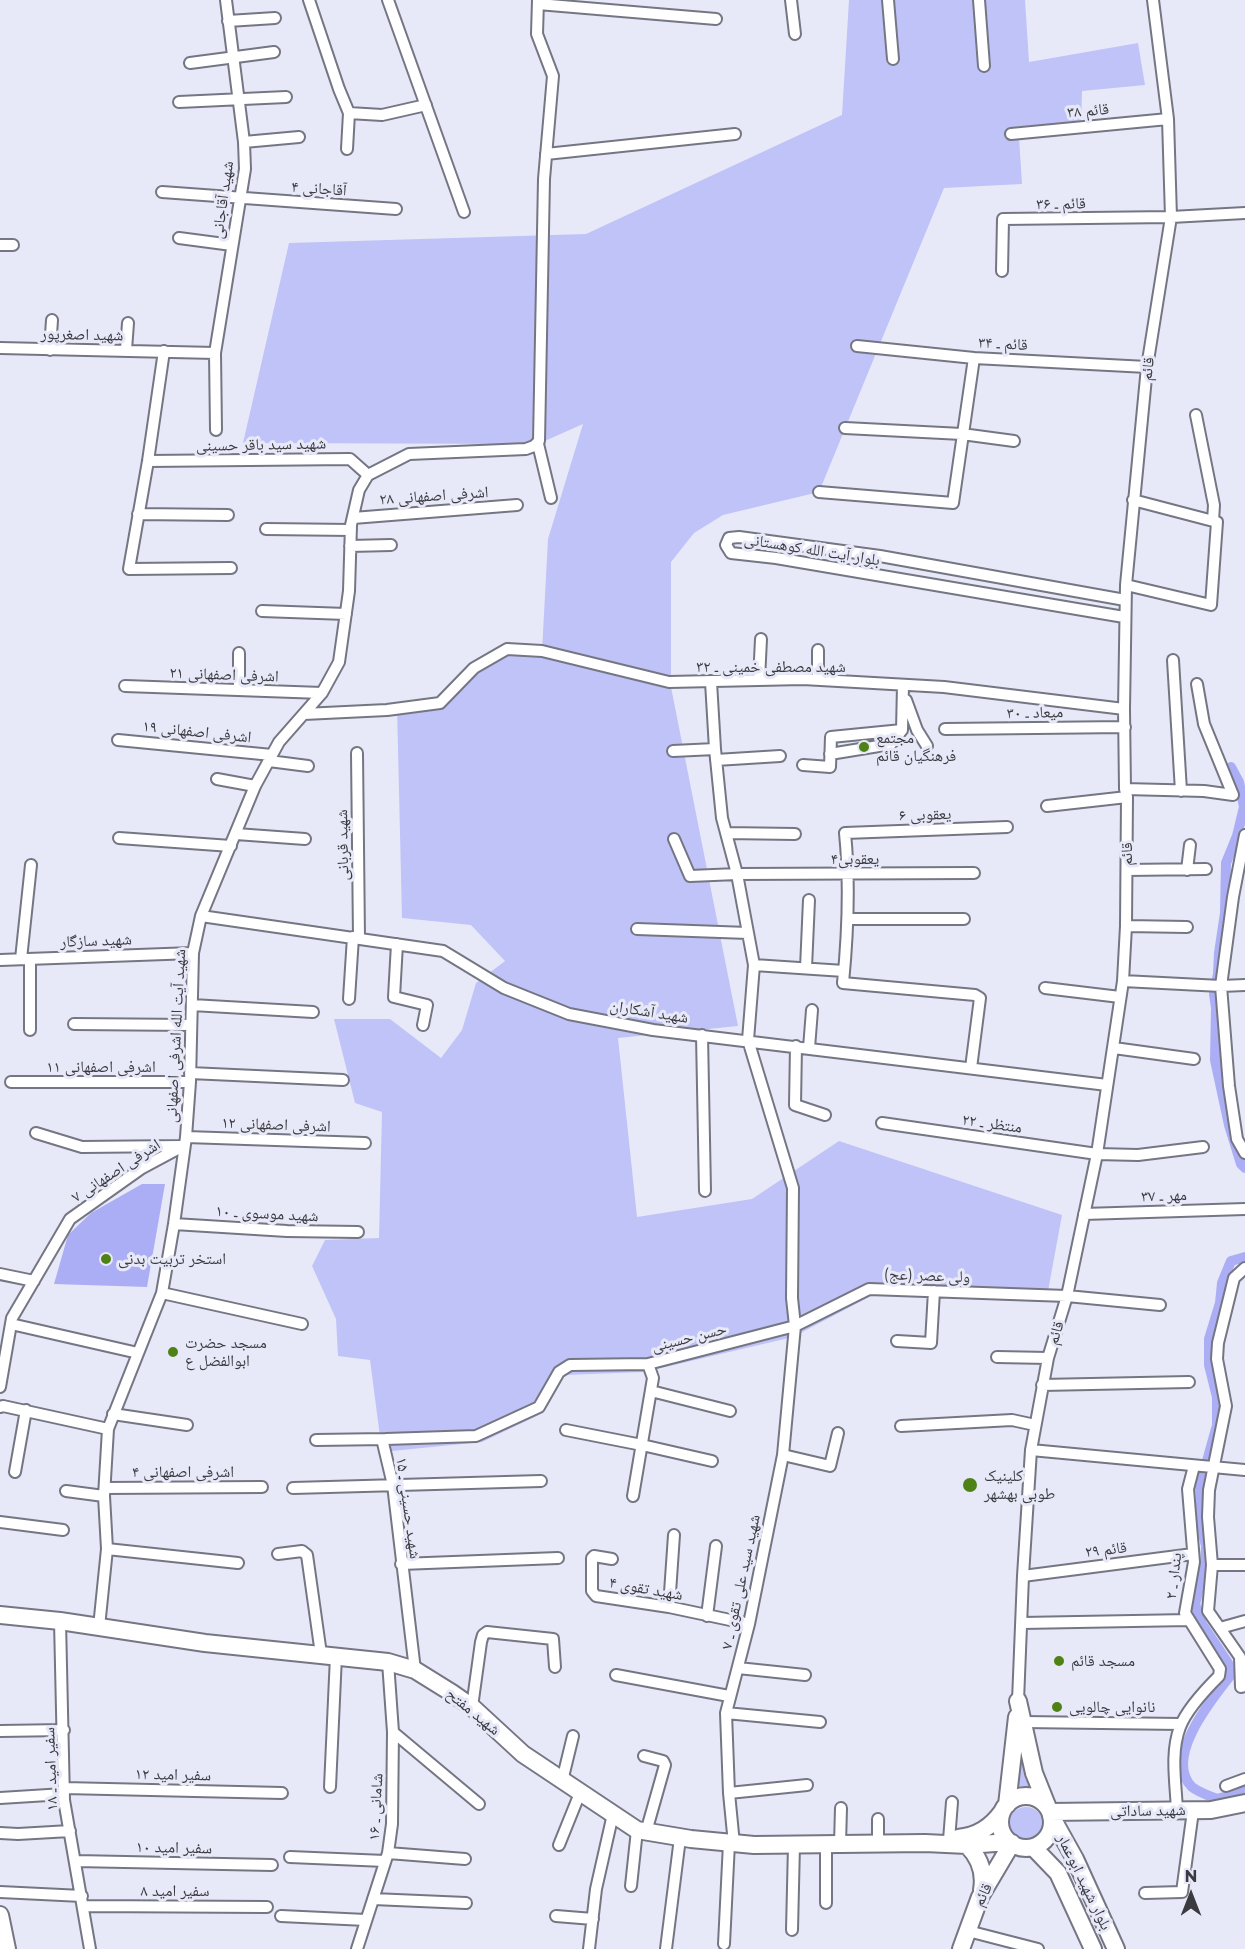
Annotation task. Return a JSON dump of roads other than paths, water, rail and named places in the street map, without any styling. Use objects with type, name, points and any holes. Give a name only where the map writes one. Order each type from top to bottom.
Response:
[{"type":"street","name":"شهید آقاجانی","points":[[216,430],[215,353],[245,169],[244,142],[226,0]]},
{"type":"street","points":[[309,0],[349,113],[347,149]]},
{"type":"street","points":[[388,0],[464,212]]},
{"type":"street","points":[[791,0],[795,34]]},
{"type":"street","points":[[888,0],[893,59]]},
{"type":"street","points":[[979,0],[984,66]]},
{"type":"street","name":"قائم","points":[[1018,1701],[1031,1450],[1048,1358],[1067,1296],[1097,1154],[1124,981],[1127,870],[1124,709],[1125,600],[1147,367],[1171,217],[1168,119],[1153,0]]},
{"type":"street","points":[[551,498],[538,444],[544,179],[553,76],[537,34],[538,2],[716,19]]},
{"type":"street","points":[[228,21],[275,18]]},
{"type":"street","points":[[190,63],[274,52]]},
{"type":"street","points":[[179,102],[286,97]]},
{"type":"street","points":[[349,113],[382,115],[426,105]]},
{"type":"street","name":"قائم ۳۸","points":[[1011,134],[1168,119]]},
{"type":"street","points":[[546,154],[735,134]]},
{"type":"street","points":[[244,142],[299,137]]},
{"type":"street","name":"آقاجانی ۴","points":[[162,192],[396,210]]},
{"type":"street","points":[[1171,217],[1245,213]]},
{"type":"street","name":"قائم ـ ۳۶","points":[[1002,271],[1002,219],[1171,217]]},
{"type":"street","points":[[179,238],[232,245]]},
{"type":"street","points":[[0,245],[12,245]]},
{"type":"street","points":[[50,350],[52,320]]},
{"type":"street","points":[[126,350],[128,322]]},
{"type":"street","name":"قائم ـ ۳۴","points":[[857,346],[974,358],[1147,367]]},
{"type":"street","name":"شهید اصغرپور","points":[[0,348],[164,351]]},
{"type":"street","points":[[215,353],[164,351],[129,569],[231,568]]},
{"type":"street","points":[[819,492],[953,503],[974,358]]},
{"type":"street","points":[[1196,415],[1214,504],[1213,521]]},
{"type":"street","points":[[846,428],[962,434],[1014,441]]},
{"type":"street","points":[[368,475],[409,454],[522,449],[538,444]]},
{"type":"street","name":"شهید سید باقر حسینی","points":[[148,461],[350,459],[368,475]]},
{"type":"street","name":"شهید آیت الله اشرفی اصفهانی","points":[[99,1627],[107,1549],[104,1492],[108,1429],[162,1293],[185,1141],[190,1078],[193,953],[201,916],[255,786],[279,742],[322,693],[339,662],[349,591],[351,530],[359,490],[368,475]]},
{"type":"street","points":[[1126,585],[1211,605],[1217,522],[1133,500]]},
{"type":"street","name":"اشرفی اصفهانی ۲۸","points":[[353,518],[517,505]]},
{"type":"street","points":[[138,514],[228,515]]},
{"type":"street","points":[[266,529],[351,530]]},
{"type":"street","name":"بلوار آیت الله کوهستانی","points":[[1124,617],[776,558],[731,553],[726,545],[729,537],[739,537],[879,556],[1125,600]]},
{"type":"street","points":[[350,546],[391,544]]},
{"type":"street","points":[[262,611],[346,614]]},
{"type":"street","points":[[759,680],[764,641]]},
{"type":"street","name":"شهید مصطفی خمینی ـ ۳۲","points":[[304,714],[387,710],[440,703],[474,668],[507,649],[543,651],[669,682],[818,680],[944,687],[1124,709]]},
{"type":"street","points":[[818,650],[818,680]]},
{"type":"street","points":[[239,653],[239,690]]},
{"type":"street","points":[[1173,660],[1181,791]]},
{"type":"street","points":[[711,682],[722,818],[754,965],[748,1040]]},
{"type":"street","points":[[1047,806],[1126,793],[1204,791],[1233,795],[1204,724],[1197,684]]},
{"type":"street","points":[[830,754],[891,744],[902,730],[903,685]]},
{"type":"street","points":[[903,685],[917,730],[927,746]]},
{"type":"street","name":"اشرفی اصفهانی ۲۱","points":[[125,687],[322,693]]},
{"type":"street","name":"میعاد ـ ۳۰","points":[[945,729],[1125,727]]},
{"type":"street","points":[[803,765],[830,766],[831,737],[902,730]]},
{"type":"street","name":"اشرفی اصفهانی ۱۹","points":[[118,740],[271,758],[308,766]]},
{"type":"street","points":[[673,752],[780,756]]},
{"type":"street","name":"شهید قربانی","points":[[349,999],[356,937],[357,753]]},
{"type":"street","points":[[217,779],[255,786]]},
{"type":"street","name":"یعقوبی ۶","points":[[849,875],[845,832],[1007,827]]},
{"type":"street","points":[[726,833],[795,834]]},
{"type":"street","points":[[236,834],[305,839]]},
{"type":"street","points":[[1245,835],[1233,897],[1221,986],[1229,1086],[1245,1153]]},
{"type":"street","points":[[119,838],[231,846]]},
{"type":"street","name":"یعقوبی۴","points":[[674,839],[690,876],[974,873]]},
{"type":"street","points":[[1187,870],[1190,845]]},
{"type":"street","points":[[30,1030],[26,959],[31,865]]},
{"type":"street","points":[[1127,870],[1206,869]]},
{"type":"street","points":[[849,875],[843,983],[975,995],[980,998],[971,1068]]},
{"type":"street","points":[[1233,897],[1245,897]]},
{"type":"street","points":[[806,968],[809,900]]},
{"type":"street","name":"شهید آشکاران","points":[[201,916],[443,951],[504,988],[569,1014],[653,1030],[1107,1085]]},
{"type":"street","points":[[848,920],[964,919]]},
{"type":"street","points":[[1126,926],[1186,927]]},
{"type":"street","points":[[637,929],[748,933]]},
{"type":"street","points":[[397,944],[394,997],[426,1005],[423,1025]]},
{"type":"street","name":"شهید سازگار","points":[[0,960],[193,953]]},
{"type":"street","points":[[754,965],[844,971]]},
{"type":"street","points":[[1124,981],[1245,985]]},
{"type":"street","points":[[1044,988],[1120,997]]},
{"type":"street","points":[[192,1005],[313,1012]]},
{"type":"street","points":[[809,1048],[812,1010]]},
{"type":"street","points":[[74,1024],[191,1025]]},
{"type":"street","points":[[702,1035],[705,1191]]},
{"type":"street","name":"شهید سید علی تقوی ـ ۷","points":[[724,1944],[732,1843],[726,1713],[750,1624],[783,1455],[795,1326],[792,1298],[793,1188],[748,1040]]},
{"type":"street","points":[[796,1046],[795,1105],[825,1115]]},
{"type":"street","points":[[1114,1048],[1194,1059]]},
{"type":"street","name":"اشرفی اصفهانی ۱۱","points":[[11,1082],[190,1078],[343,1080]]},
{"type":"street","name":"منتظر ـ ۲۲","points":[[882,1123],[1097,1154],[1138,1155],[1203,1147]]},
{"type":"street","name":"اشرفی اصفهانی ۱۲","points":[[36,1133],[82,1147],[185,1141],[365,1143]]},
{"type":"street","name":"اشرفی اصفهانی ۷","points":[[0,1388],[2,1361],[12,1318],[70,1219],[185,1141]]},
{"type":"street","name":"مهر ـ ۳۷","points":[[1084,1214],[1245,1209]]},
{"type":"street","name":"شهید موسوی ـ ۱۰","points":[[174,1224],[287,1231],[358,1232]]},
{"type":"street","points":[[1245,1268],[1234,1278],[1218,1343],[1217,1359],[1226,1406],[1209,1490],[1208,1516],[1212,1565],[1208,1611],[1240,1657],[1241,1686],[1245,1686]]},
{"type":"street","points":[[0,1274],[34,1281]]},
{"type":"street","name":"ولی عصر (عج)","points":[[795,1326],[869,1289],[1067,1296],[1160,1305]]},
{"type":"street","points":[[897,1341],[931,1343],[934,1291]]},
{"type":"street","points":[[162,1293],[302,1324]]},
{"type":"street","points":[[11,1324],[138,1353]]},
{"type":"street","name":"حسن حسینی","points":[[539,1407],[559,1372],[570,1365],[648,1364],[795,1326]]},
{"type":"street","points":[[997,1357],[1048,1358]]},
{"type":"street","points":[[633,1496],[653,1378],[648,1364]]},
{"type":"street","points":[[1042,1385],[1189,1382]]},
{"type":"street","points":[[651,1391],[730,1411]]},
{"type":"street","points":[[2,1406],[108,1429]]},
{"type":"street","name":"شهید حسینی ـ ۱۵","points":[[415,1670],[393,1485],[383,1443],[386,1439],[476,1436],[539,1407]]},
{"type":"street","points":[[15,1472],[26,1410]]},
{"type":"street","points":[[113,1414],[187,1425]]},
{"type":"street","points":[[901,1426],[1012,1420],[1035,1425]]},
{"type":"street","points":[[566,1431],[712,1461]]},
{"type":"street","points":[[783,1455],[830,1466],[838,1433]]},
{"type":"street","points":[[316,1440],[386,1439]]},
{"type":"street","points":[[1031,1450],[1245,1470]]},
{"type":"street","name":"پندار ـ ۲","points":[[1145,1893],[1182,1892],[1185,1811],[1175,1756],[1181,1725],[1209,1686],[1220,1676],[1220,1669],[1185,1613],[1194,1562],[1188,1489],[1194,1466]]},
{"type":"street","points":[[293,1488],[541,1481]]},
{"type":"street","name":"اشرفی اصفهانی ۴","points":[[66,1491],[262,1487]]},
{"type":"street","points":[[0,1522],[63,1530]]},
{"type":"street","points":[[669,1607],[674,1535]]},
{"type":"street","points":[[707,1616],[716,1546]]},
{"type":"street","points":[[107,1549],[238,1563]]},
{"type":"street","points":[[278,1554],[302,1551],[307,1555],[329,1655],[330,1787]]},
{"type":"street","name":"قائم ۲۹","points":[[1023,1575],[1193,1554]]},
{"type":"street","name":"شهید تقوی ۴","points":[[612,1559],[594,1556],[592,1558],[592,1591],[596,1596],[669,1607],[750,1624]]},
{"type":"street","points":[[401,1564],[558,1558]]},
{"type":"street","points":[[1212,1565],[1245,1565]]},
{"type":"street","name":"شهید مفتح","points":[[0,1615],[60,1621],[205,1643],[388,1662],[415,1670],[472,1707],[522,1754],[642,1831],[680,1838],[754,1845],[925,1843]]},
{"type":"street","points":[[1022,1623],[1189,1620]]},
{"type":"street","name":"سفیر امید ـ ۱۸","points":[[60,1621],[64,1791],[90,1949]]},
{"type":"street","points":[[1220,1628],[1245,1621]]},
{"type":"street","points":[[472,1707],[481,1642],[483,1635],[487,1632],[553,1639],[555,1667]]},
{"type":"street","name":"شامانی ـ ۱۶","points":[[357,1949],[387,1857],[392,1824],[393,1732],[388,1662]]},
{"type":"street","points":[[738,1668],[805,1675]]},
{"type":"street","points":[[616,1675],[729,1696]]},
{"type":"street","points":[[1010,1843],[1001,1828],[1018,1701]]},
{"type":"street","name":"بلوار شهید ابوعمار","points":[[1018,1701],[1034,1773],[1050,1812],[1075,1859],[1116,1949]]},
{"type":"street","points":[[726,1713],[820,1722]]},
{"type":"street","points":[[1023,1722],[1181,1725]]},
{"type":"street","points":[[0,1731],[64,1730]]},
{"type":"street","points":[[393,1732],[479,1803]]},
{"type":"street","points":[[562,1781],[573,1736]]},
{"type":"street","points":[[631,1886],[642,1831],[665,1764],[663,1761],[644,1756]]},
{"type":"street","points":[[1226,1786],[1245,1779]]},
{"type":"street","points":[[729,1793],[807,1785]]},
{"type":"street","name":"سفیر امید ۱۲","points":[[0,1798],[64,1791],[282,1792]]},
{"type":"street","points":[[559,1845],[580,1793]]},
{"type":"street","points":[[1029,1796],[1036,1798],[1050,1812],[1050,1832],[1040,1844],[1033,1847],[1025,1848],[1010,1843],[967,1845],[925,1843],[977,1834],[988,1828],[1013,1800],[1029,1796]]},
{"type":"street","points":[[949,1840],[952,1802]]},
{"type":"street","name":"شهید ساداتی","points":[[1050,1812],[1211,1810],[1245,1803]]},
{"type":"street","points":[[826,1903],[833,1844],[841,1808]]},
{"type":"street","points":[[590,1949],[596,1889],[613,1814]]},
{"type":"street","points":[[878,1819],[878,1844]]},
{"type":"street","points":[[0,1833],[70,1831]]},
{"type":"street","points":[[666,1949],[680,1838]]},
{"type":"street","name":"قائم","points":[[961,1949],[980,1897],[1010,1843]]},
{"type":"street","points":[[792,1930],[794,1845]]},
{"type":"street","points":[[967,1845],[974,1852],[982,1869],[980,1897]]},
{"type":"street","name":"بلوار شهید ابوعمار","points":[[1033,1847],[1058,1874],[1093,1949]]},
{"type":"street","points":[[290,1857],[465,1859]]},
{"type":"street","points":[[1058,1874],[1062,1862],[1075,1859]]},
{"type":"street","name":"سفیر امید ۱۰","points":[[76,1861],[272,1865]]},
{"type":"street","name":"سفیر امید ۸","points":[[0,1892],[39,1894],[83,1901],[267,1907]]},
{"type":"street","points":[[373,1899],[466,1903]]},
{"type":"street","points":[[0,1915],[7,1949]]},
{"type":"street","points":[[282,1916],[366,1920]]},
{"type":"street","points":[[556,1916],[593,1919]]},
{"type":"street","points":[[968,1931],[1038,1949]]},
{"type":"waterway","points":[[1231,767],[1239,782],[1244,807],[1237,836],[1226,863],[1225,913],[1214,994],[1215,1060],[1229,1125],[1241,1164],[1245,1168]]},
{"type":"waterway","points":[[1245,1257],[1231,1261],[1222,1283],[1220,1303],[1209,1339],[1209,1365],[1217,1397],[1217,1425],[1200,1486],[1202,1529],[1206,1546],[1205,1567],[1195,1604],[1202,1624],[1228,1663],[1230,1676],[1193,1729],[1183,1761],[1185,1775],[1192,1787],[1201,1792],[1217,1799],[1245,1791]]},
{"type":"place","name":"مجتمع فرهنگیان قائم","points":[[864,747]]},
{"type":"place","name":"استخر تربیت بدنی","points":[[106,1259]]},
{"type":"place","name":"مسجد حضرت ابوالفضل ع","points":[[173,1352]]},
{"type":"place","name":"کلینیک طوبی بهشهر","points":[[970,1485]]},
{"type":"place","name":"مسجد قائم","points":[[1059,1661]]},
{"type":"place","name":"نانوایی چالویی","points":[[1057,1707]]}]
